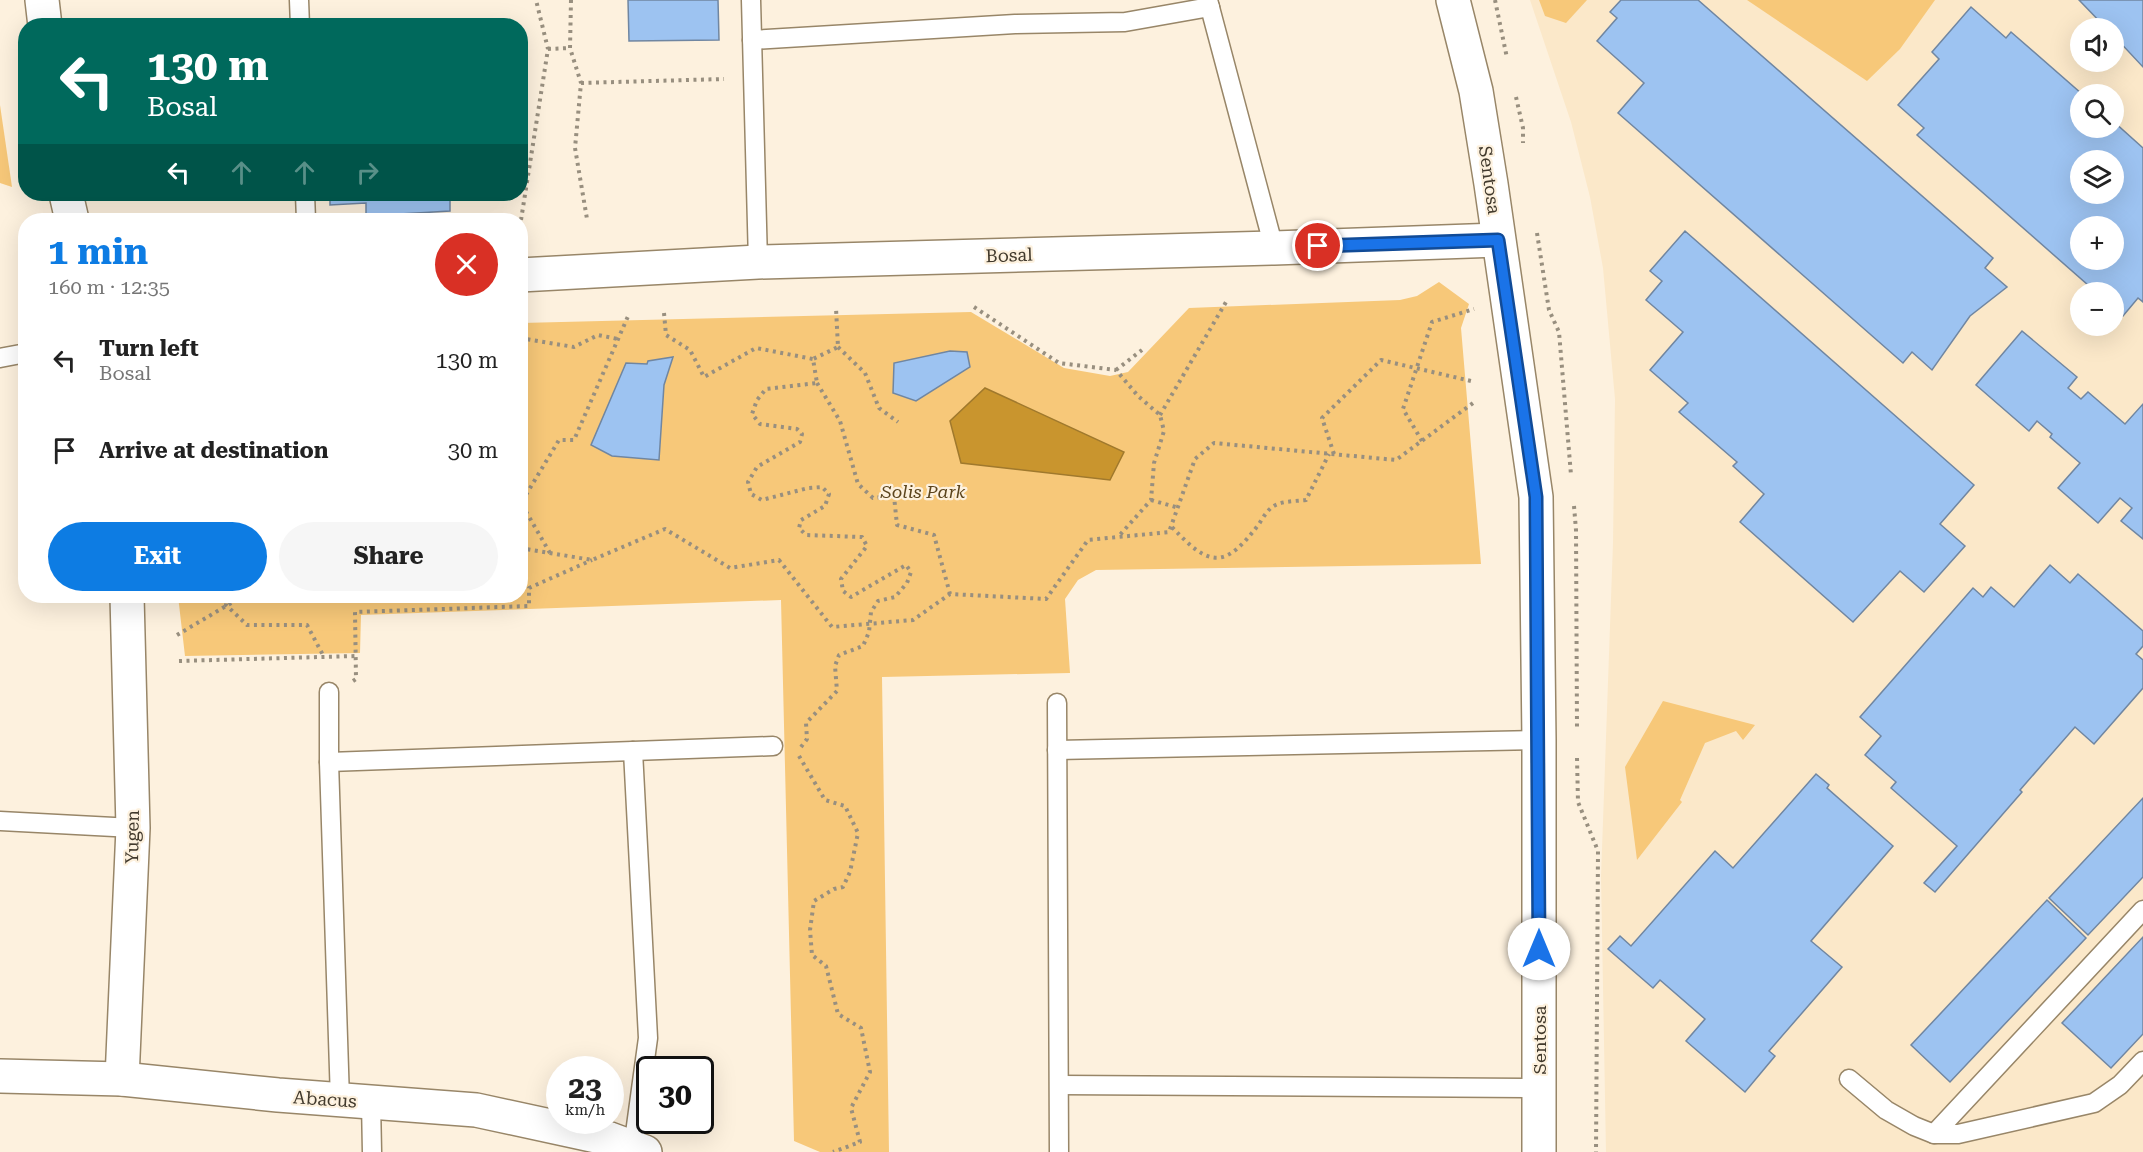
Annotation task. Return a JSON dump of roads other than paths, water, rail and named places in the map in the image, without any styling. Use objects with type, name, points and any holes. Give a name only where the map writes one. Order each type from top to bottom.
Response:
[{"type":"street","points":[[42,0],[44,18]]},
{"type":"street","name":"Sentosa","points":[[1453,0],[1476,91],[1536,497],[1539,740],[1539,1152]]},
{"type":"street","name":"Bosal","points":[[528,275],[758,262],[1498,240]]},
{"type":"street","name":"Yugen","points":[[122,1079],[133,828],[127,603]]},
{"type":"street","name":"Abacus","points":[[0,1077],[122,1079],[278,1095],[476,1110],[610,1139],[639,1150]]},
{"type":"lane","points":[[299,0],[300,18]]},
{"type":"lane","points":[[751,0],[758,262]]},
{"type":"lane","points":[[752,40],[1015,24],[1125,22],[1209,3],[1274,248]]},
{"type":"lane","points":[[0,358],[18,355]]},
{"type":"lane","points":[[329,692],[329,762],[356,1101],[372,1152]]},
{"type":"lane","points":[[1057,703],[1059,1152]]},
{"type":"lane","points":[[1057,750],[1539,740]]},
{"type":"lane","points":[[329,762],[773,746]]},
{"type":"lane","points":[[633,751],[648,1038],[639,1150]]},
{"type":"lane","points":[[0,821],[133,828]]},
{"type":"lane","points":[[1934,1134],[2143,910]]},
{"type":"lane","points":[[1849,1079],[1886,1110],[1914,1126],[1934,1134],[1958,1134],[2094,1103],[2120,1085],[2143,1061]]},
{"type":"lane","points":[[1060,1085],[1539,1088]]},
{"type":"park label","name":"Solis Park","points":[[923,491]]}]
